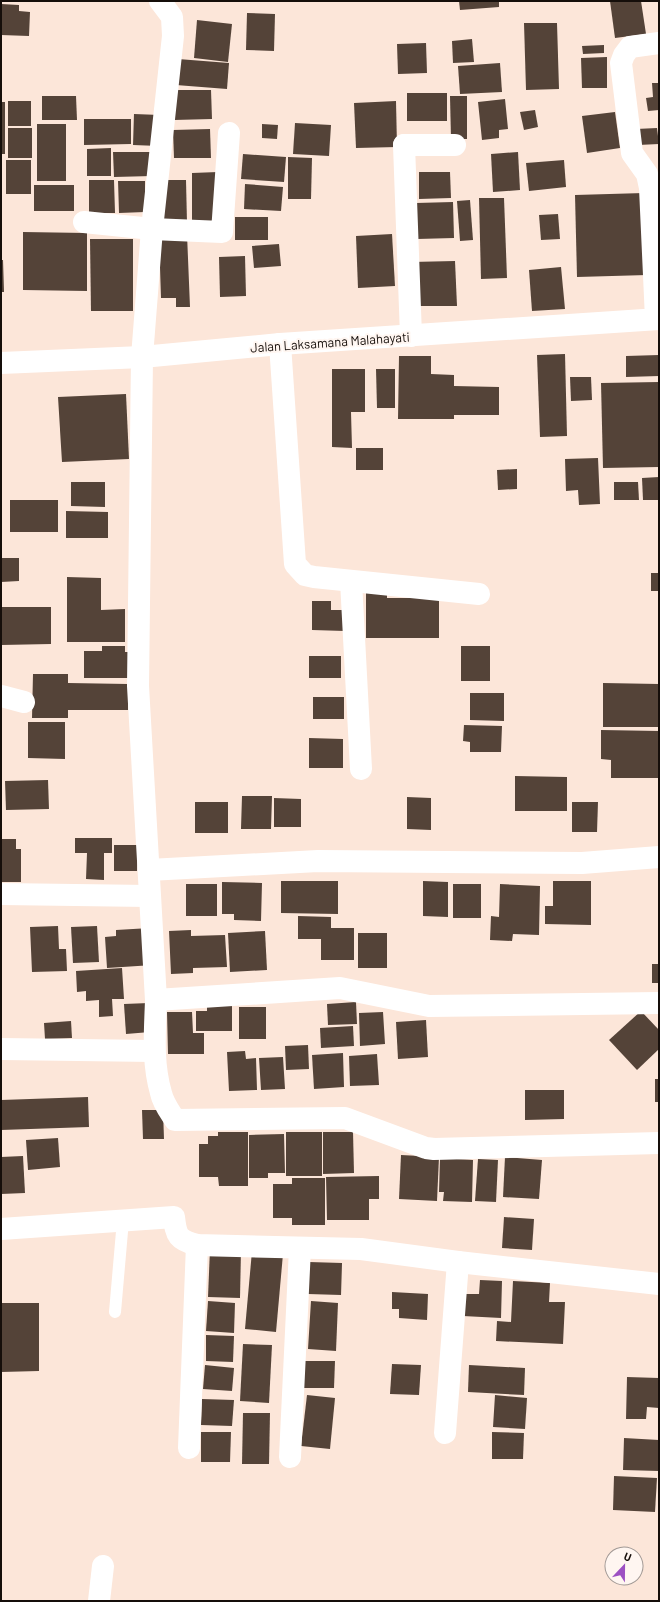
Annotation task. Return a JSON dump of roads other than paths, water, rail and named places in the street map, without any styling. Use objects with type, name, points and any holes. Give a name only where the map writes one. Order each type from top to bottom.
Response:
[{"type":"main road","points":[[160,1],[172,17],[173,36],[152,229],[142,356],[138,686],[156,1000],[154,1051],[161,1093],[175,1120],[345,1118],[434,1150],[659,1143]]},
{"type":"main road","points":[[657,319],[650,188],[647,174],[632,153],[621,63],[624,55],[630,47],[659,43]]},
{"type":"main road","points":[[84,222],[152,229],[222,232],[229,132]]},
{"type":"main road","points":[[411,336],[405,146],[455,145]]},
{"type":"main road","name":"Jalan Laksamana Malahayati","points":[[1,363],[142,356],[280,344],[657,319]]},
{"type":"main road","points":[[280,344],[295,564],[305,575],[314,577],[478,594]]},
{"type":"main road","points":[[350,581],[361,769]]},
{"type":"main road","points":[[1,696],[24,702]]},
{"type":"main road","points":[[149,870],[318,861],[582,863],[659,857]]},
{"type":"main road","points":[[1,894],[149,896]]},
{"type":"main road","points":[[156,1000],[340,988],[429,1006],[659,1003]]},
{"type":"main road","points":[[1,1049],[154,1051]]},
{"type":"main road","points":[[1,1229],[174,1217],[176,1232],[179,1238],[197,1245],[361,1249],[458,1262],[659,1284]]},
{"type":"main road","points":[[189,1448],[197,1245]]},
{"type":"main road","points":[[290,1457],[300,1248]]},
{"type":"main road","points":[[446,1433],[458,1262]]},
{"type":"main road","points":[[99,1601],[102,1566]]},
{"type":"lane","points":[[115,1312],[123,1220]]}]
